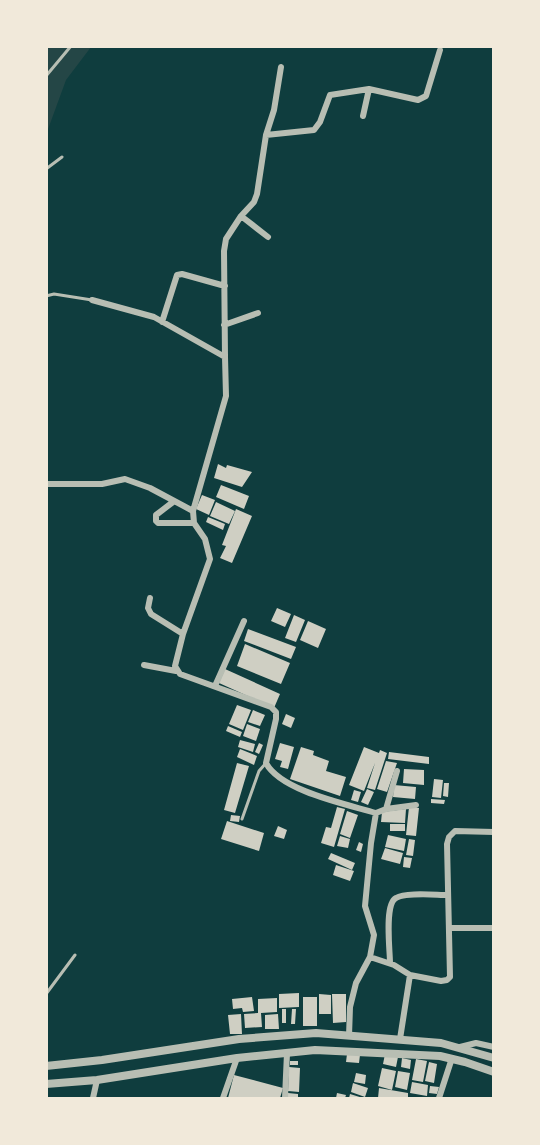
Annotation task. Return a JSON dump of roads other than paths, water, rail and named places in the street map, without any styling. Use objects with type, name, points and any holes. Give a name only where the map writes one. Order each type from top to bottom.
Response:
[{"type":"street","points":[[266,135],[314,130],[320,122],[330,95],[369,89],[422,99],[426,96],[440,50]]},
{"type":"street","points":[[176,671],[183,634],[210,559],[205,539],[194,523],[193,512],[226,396],[224,251],[226,239],[240,216],[254,202],[257,194],[266,135],[274,110],[281,67]]},
{"type":"street","points":[[363,116],[369,89]]},
{"type":"street","points":[[240,216],[268,237]]},
{"type":"street","points":[[162,322],[177,275],[182,274],[225,286]]},
{"type":"street","points":[[92,300],[128,309],[162,322],[225,357]]},
{"type":"street","points":[[224,325],[258,313]]},
{"type":"street","points":[[46,484],[102,484],[125,478],[150,488],[193,512]]},
{"type":"street","points":[[173,502],[156,515],[156,521],[158,523],[194,523]]},
{"type":"street","points":[[150,598],[148,608],[151,614],[183,634]]},
{"type":"street","points":[[215,686],[244,621]]},
{"type":"street","points":[[144,665],[176,671],[271,707],[276,712],[266,763],[276,774],[298,788],[376,813],[416,804]]},
{"type":"street","points":[[387,809],[397,771]]},
{"type":"street","points":[[349,1036],[350,1007],[356,983],[370,957],[374,935],[365,906],[376,813]]},
{"type":"street","points":[[370,957],[390,963],[410,975],[441,981],[450,977],[447,844],[452,832],[494,831]]},
{"type":"street","points":[[390,963],[389,915],[390,904],[393,900],[405,895],[448,895]]},
{"type":"street","points":[[449,928],[494,928]]},
{"type":"street","points":[[400,1039],[410,975]]},
{"type":"street","points":[[46,1066],[102,1060],[239,1039],[316,1034],[441,1043],[494,1058]]},
{"type":"street","points":[[460,1047],[476,1043],[494,1047]]},
{"type":"street","points":[[46,1084],[97,1080],[237,1058],[315,1050],[440,1056],[494,1072]]},
{"type":"street","points":[[285,1098],[287,1053]]},
{"type":"street","points":[[223,1098],[237,1058]]},
{"type":"street","points":[[439,1098],[452,1058]]},
{"type":"street","points":[[93,1098],[97,1080]]},
{"type":"lane","points":[[46,76],[71,46]]},
{"type":"lane","points":[[46,169],[62,157]]},
{"type":"lane","points":[[46,297],[54,294],[92,300]]},
{"type":"lane","points":[[242,819],[260,771],[266,763]]},
{"type":"lane","points":[[46,994],[75,955]]}]
